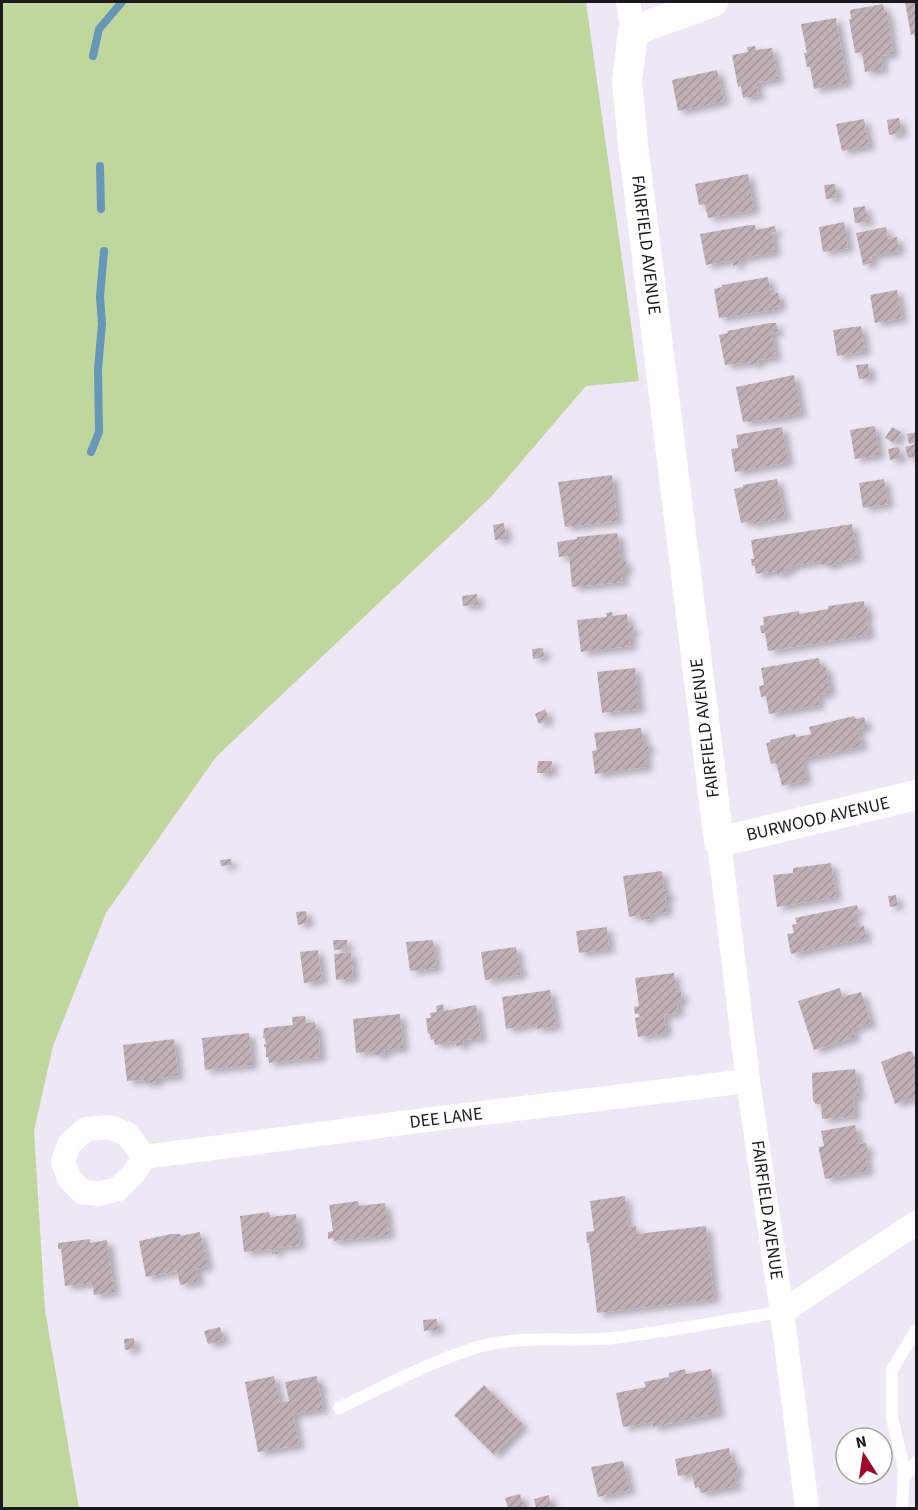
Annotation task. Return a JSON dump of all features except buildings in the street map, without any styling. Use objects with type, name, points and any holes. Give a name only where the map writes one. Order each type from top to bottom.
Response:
[{"type":"street","points":[[628,2],[633,31],[713,2]]},
{"type":"street","name":"FAIRFIELD AVENUE","points":[[633,31],[627,81],[633,144],[748,1082],[782,1312],[807,1509]]},
{"type":"street","name":"BURWOOD AVENUE","points":[[719,842],[916,795]]},
{"type":"street","name":"DEE LANE","points":[[144,1157],[433,1119],[748,1082]]},
{"type":"street","points":[[782,1312],[916,1223]]},
{"type":"lane","points":[[339,1408],[427,1366],[479,1347],[525,1340],[612,1338],[782,1312]]},
{"type":"lane","points":[[902,1509],[904,1468],[892,1418],[892,1370],[916,1330]]},
{"type":"lane","points":[[904,1478],[916,1462]]},
{"type":"green space","points":[[2,2],[586,2],[639,381],[586,386],[491,497],[216,757],[106,913],[53,1046],[34,1131],[45,1310],[79,1508],[2,1508]]},
{"type":"waterway","points":[[93,56],[99,29],[122,2]]},
{"type":"waterway","points":[[100,166],[101,209]]},
{"type":"waterway","points":[[91,452],[99,432],[98,369],[104,251]]}]
